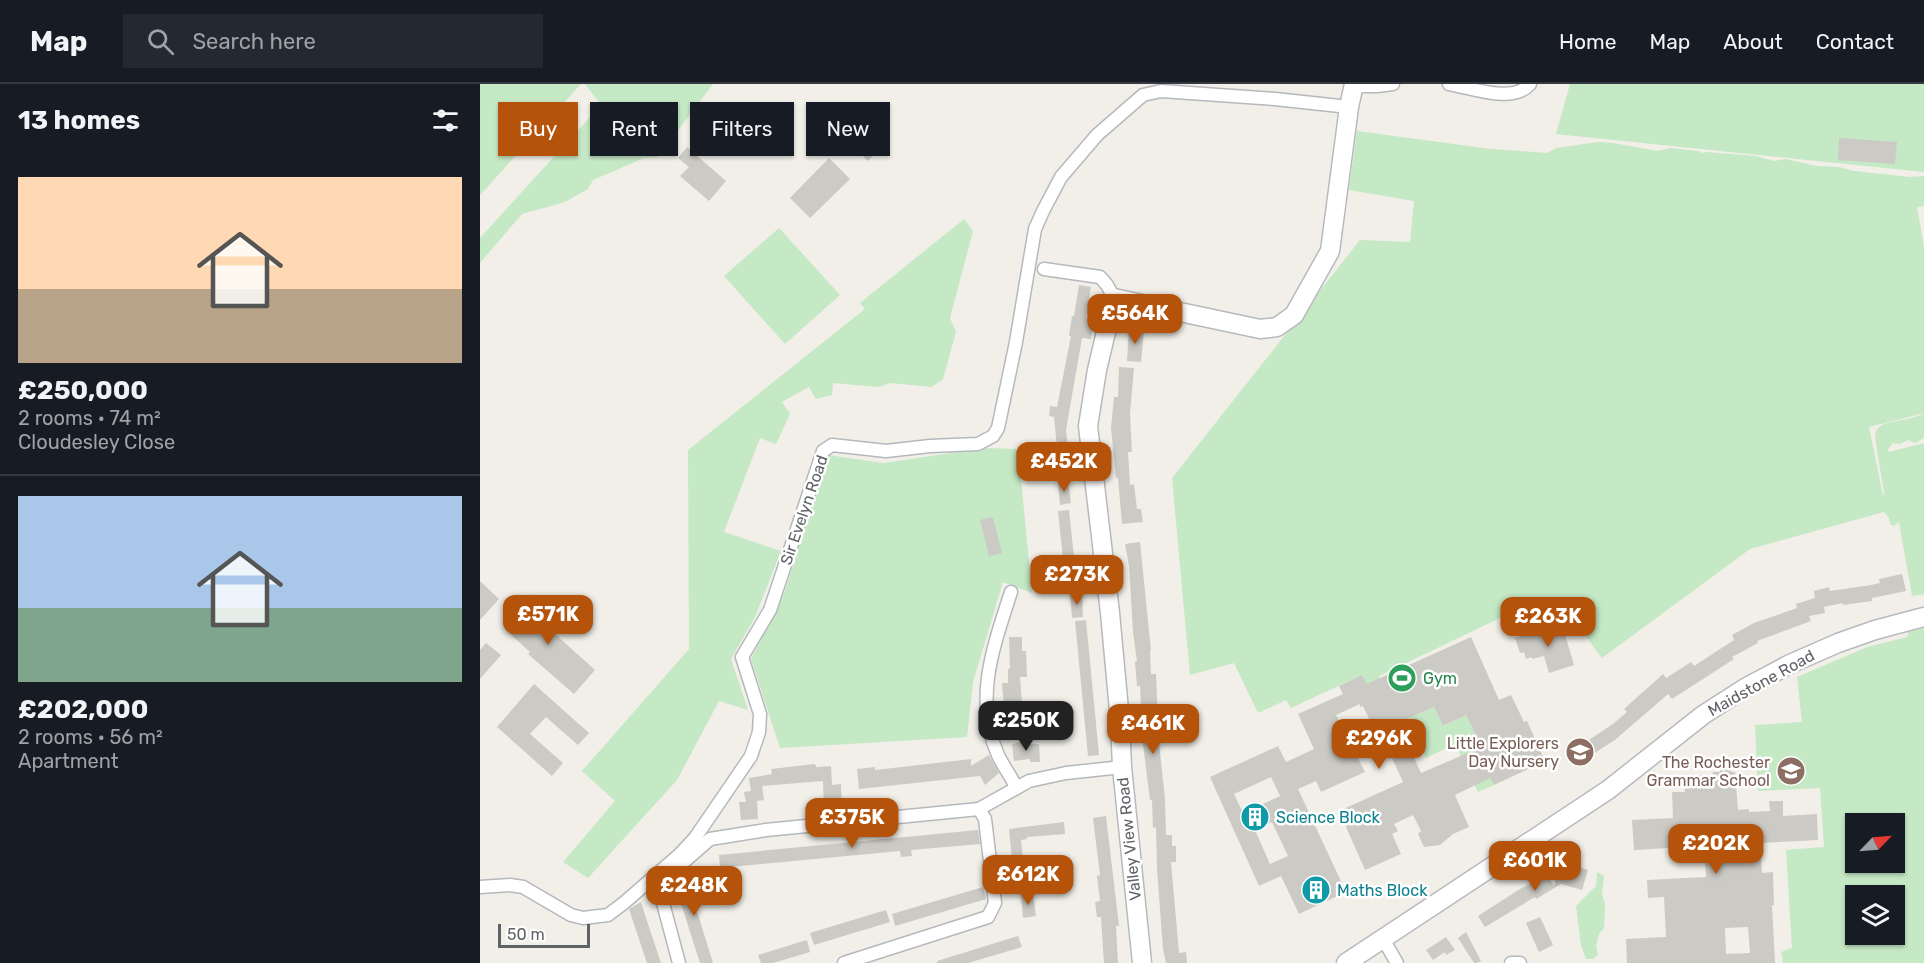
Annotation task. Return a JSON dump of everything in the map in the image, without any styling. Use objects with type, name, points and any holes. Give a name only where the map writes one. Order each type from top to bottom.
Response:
[{"type":"street","points":[[1044,269],[1100,277],[1114,298],[1260,329],[1277,327],[1294,315],[1330,251],[1353,85],[1393,84]]},
{"type":"street","points":[[1449,84],[1507,95],[1520,92],[1530,84]]},
{"type":"street","name":"Sir Evelyn Road","points":[[480,887],[520,887],[576,917],[601,917],[614,911],[692,841],[745,765],[756,741],[760,725],[759,709],[742,657],[770,610],[823,451],[832,445],[886,451],[930,446],[974,445],[993,436],[998,428],[1004,402],[1035,229],[1059,180],[1097,135],[1144,94],[1161,91],[1195,88],[1349,107]]},
{"type":"street","name":"Valley View Road","points":[[1114,298],[1097,370],[1088,426],[1110,613],[1122,768],[1142,963]]},
{"type":"street","points":[[1011,592],[989,661],[986,711],[998,754],[1016,787]]},
{"type":"street","name":"Maidstone Road","points":[[1346,963],[1608,790],[1726,699],[1814,652],[1867,633],[1924,617]]},
{"type":"street","points":[[679,963],[660,892],[661,886],[663,880],[710,839],[765,830],[979,809],[1029,781],[1066,773],[1122,768]]},
{"type":"street","points":[[844,963],[988,917],[995,903],[985,819],[979,809]]},
{"type":"street","points":[[1383,939],[1398,963]]},
{"type":"street","points":[[1511,963],[1520,963]]},
{"type":"green space","points":[[480,84],[581,84],[565,102],[498,102],[498,156],[515,156],[480,195]]},
{"type":"green space","points":[[585,84],[713,84],[699,102],[690,102],[690,115],[678,130],[678,102],[599,102]]},
{"type":"green space","points":[[1570,84],[1924,84],[1924,172],[1556,134]]},
{"type":"green space","points":[[590,117],[590,156],[659,156],[644,158],[593,180],[588,189],[565,202],[522,214],[480,263],[480,238],[555,156],[578,156],[578,130]]},
{"type":"green space","points":[[1357,131],[1491,149],[1547,153],[1556,148],[1598,142],[1613,143],[1658,151],[1670,148],[1702,153],[1756,156],[1774,161],[1786,159],[1854,171],[1910,177],[1924,176],[1924,206],[1917,207],[1924,247],[1924,413],[1924,438],[1915,443],[1908,440],[1900,444],[1893,443],[1888,449],[1889,452],[1924,443],[1924,594],[1912,596],[1899,522],[1894,526],[1890,524],[1884,512],[1750,549],[1602,658],[1577,625],[1552,616],[1523,623],[1500,618],[1379,676],[1380,679],[1367,685],[1362,675],[1291,708],[1286,700],[1258,713],[1234,663],[1190,675],[1172,478],[1360,240],[1410,242],[1414,201],[1349,190]],"holes":[[[1924,413],[1885,424],[1876,431],[1883,496],[1869,427]]]},
{"type":"green space","points":[[964,219],[973,231],[950,318],[956,332],[943,379],[932,387],[890,383],[879,387],[833,383],[832,395],[816,399],[809,387],[782,402],[790,414],[776,444],[760,438],[724,532],[781,551],[755,617],[731,659],[748,710],[719,701],[677,780],[588,878],[563,862],[615,801],[582,771],[689,649],[688,450],[865,309],[860,303]]},
{"type":"green space","points":[[779,228],[840,295],[785,344],[724,276]]},
{"type":"green space","points":[[986,448],[1018,449],[1032,593],[1003,582],[973,682],[967,737],[780,748],[751,659],[785,591],[828,455],[883,463]]},
{"type":"green space","points":[[1924,628],[1924,963],[1783,963],[1781,952],[1792,948],[1786,850],[1824,847],[1820,788],[1758,791],[1755,725],[1802,722],[1797,677],[1867,647],[1907,637],[1908,632]]},
{"type":"green space","points":[[1434,707],[1443,726],[1466,715],[1478,740],[1474,742],[1494,785],[1478,792],[1455,744],[1426,758],[1423,752],[1419,754],[1403,721]]},
{"type":"green space","points":[[1597,872],[1604,876],[1602,894],[1605,904],[1604,928],[1599,934],[1596,946],[1598,955],[1593,959],[1586,959],[1581,945],[1576,906],[1596,886]]},
{"type":"building","points":[[1839,138],[1897,142],[1895,164],[1838,160]]},
{"type":"building","points":[[687,147],[690,150],[690,156],[697,156],[726,181],[709,201],[680,176],[689,167],[678,158]]},
{"type":"building","points":[[863,156],[872,156],[868,161]]},
{"type":"building","points":[[829,158],[850,179],[810,218],[790,198]]},
{"type":"building","points":[[1079,285],[1091,287],[1086,318],[1093,319],[1091,339],[1082,338],[1066,430],[1071,476],[1060,477],[1054,417],[1049,416],[1050,406],[1057,407]]},
{"type":"building","points":[[1129,329],[1144,330],[1141,362],[1127,361]]},
{"type":"building","points":[[1119,367],[1134,368],[1130,414],[1132,452],[1128,452],[1130,485],[1134,484],[1137,509],[1141,509],[1143,522],[1122,524],[1111,428],[1114,397],[1118,397]]},
{"type":"building","points":[[1068,482],[1071,503],[1060,505],[1058,483]]},
{"type":"building","points":[[1069,510],[1077,586],[1066,588],[1058,511]]},
{"type":"building","points":[[993,517],[1002,553],[989,556],[980,520]]},
{"type":"building","points":[[1140,542],[1151,651],[1151,674],[1156,674],[1166,835],[1172,835],[1172,846],[1176,846],[1176,862],[1171,862],[1179,953],[1186,952],[1187,963],[1166,963],[1163,949],[1156,827],[1153,828],[1152,800],[1150,800],[1143,744],[1140,686],[1137,686],[1129,566],[1125,544]]},
{"type":"building","points":[[1902,574],[1906,591],[1872,598],[1872,601],[1824,607],[1825,613],[1809,616],[1811,621],[1757,641],[1758,643],[1732,657],[1734,659],[1672,699],[1668,694],[1615,740],[1577,764],[1569,753],[1613,724],[1627,712],[1624,709],[1663,674],[1666,678],[1691,662],[1694,666],[1734,640],[1732,635],[1754,623],[1797,608],[1796,604],[1815,598],[1814,591],[1829,587],[1830,591],[1871,585],[1880,583],[1879,579]]},
{"type":"building","points":[[480,581],[499,599],[480,620]]},
{"type":"building","points":[[530,594],[544,606],[535,616],[595,670],[574,694],[528,654],[530,652],[503,625]]},
{"type":"building","points":[[1070,595],[1082,595],[1083,617],[1072,618]]},
{"type":"building","points":[[1086,620],[1099,755],[1088,756],[1075,621]]},
{"type":"building","points":[[1562,624],[1574,665],[1549,673],[1544,656],[1526,659],[1524,652],[1520,653],[1515,638]]},
{"type":"building","points":[[1009,637],[1022,637],[1022,651],[1026,651],[1027,677],[1020,677],[1023,717],[1005,718],[1002,683],[1008,683]]},
{"type":"building","points":[[1471,637],[1499,700],[1511,695],[1524,722],[1527,721],[1545,761],[1494,785],[1490,778],[1455,795],[1469,827],[1453,834],[1440,845],[1424,847],[1418,834],[1421,831],[1413,815],[1394,824],[1398,831],[1392,834],[1401,854],[1365,870],[1339,811],[1403,782],[1383,738],[1379,740],[1363,706],[1360,707],[1360,704],[1336,715],[1365,772],[1321,792],[1316,781],[1298,789],[1346,892],[1299,914],[1281,876],[1259,886],[1210,777],[1278,746],[1286,762],[1314,749],[1298,714],[1343,694],[1339,686],[1362,675],[1367,684]],"holes":[[[1434,707],[1443,726],[1466,715],[1478,740],[1474,742],[1477,749],[1421,773],[1398,723]],[[1271,777],[1280,796],[1243,813],[1234,794]],[[1272,822],[1288,856],[1270,864],[1255,830]]]},
{"type":"building","points":[[486,643],[501,655],[480,679],[480,650]]},
{"type":"building","points":[[534,684],[589,733],[578,745],[546,717],[530,734],[563,763],[552,776],[497,727]]},
{"type":"building","points":[[1030,740],[1030,744],[1039,744],[1040,762],[1030,762],[1030,759],[1014,761],[1012,744]]},
{"type":"building","points":[[989,755],[999,773],[985,785],[980,776],[859,789],[857,769],[875,767],[875,770],[971,759],[971,766]]},
{"type":"building","points":[[815,764],[816,767],[831,766],[832,785],[841,784],[842,811],[824,811],[823,781],[762,786],[764,800],[757,801],[758,819],[741,820],[739,802],[746,802],[744,792],[751,791],[749,778],[772,774],[771,769]]},
{"type":"building","points":[[1731,764],[1731,772],[1735,772],[1738,810],[1770,811],[1769,801],[1783,801],[1783,816],[1817,814],[1818,840],[1760,843],[1762,873],[1773,872],[1775,963],[1627,963],[1626,939],[1666,937],[1664,897],[1648,898],[1647,880],[1706,877],[1704,846],[1634,850],[1632,820],[1673,818],[1672,792],[1685,792],[1684,776],[1713,775],[1713,772],[1720,772],[1719,765]],"holes":[[[1748,927],[1750,953],[1726,954],[1725,928]]]},
{"type":"building","points":[[1106,816],[1119,926],[1116,926],[1118,963],[1104,963],[1101,917],[1097,917],[1095,902],[1100,901],[1097,876],[1100,875],[1093,818]]},
{"type":"building","points":[[1064,822],[1065,834],[1027,837],[1021,840],[1026,890],[1015,891],[1009,829]]},
{"type":"building","points":[[978,830],[980,844],[911,850],[912,856],[901,857],[900,851],[720,868],[719,855]]},
{"type":"building","points":[[1567,864],[1588,870],[1582,890],[1561,884],[1485,927],[1478,916],[1547,875],[1554,886],[1559,866],[1566,868]]},
{"type":"building","points":[[696,873],[701,889],[691,892],[713,963],[700,963],[677,891],[682,889],[679,878]]},
{"type":"building","points":[[983,887],[986,899],[895,926],[892,914]]},
{"type":"building","points":[[1033,894],[1036,916],[1023,918],[1021,895]]},
{"type":"building","points":[[641,902],[661,963],[647,963],[629,909]]},
{"type":"building","points":[[886,910],[890,922],[814,945],[810,933]]},
{"type":"building","points":[[1540,917],[1553,945],[1539,952],[1526,923]]},
{"type":"building","points":[[1466,932],[1481,961],[1477,963],[1474,963],[1458,938]]},
{"type":"building","points":[[1018,936],[1022,947],[968,963],[937,963],[937,961]]},
{"type":"building","points":[[1446,937],[1455,950],[1446,955],[1445,952],[1433,960],[1426,950]]},
{"type":"building","points":[[807,940],[810,952],[773,963],[761,963],[758,955]]},
{"type":"place","name":"Gym","points":[[1402,678]]},
{"type":"place","name":"Little Explorers Day Nursery","points":[[1580,752]]},
{"type":"place","name":"The Rochester Grammar School","points":[[1791,771]]},
{"type":"place","name":"Science Block","points":[[1255,817]]},
{"type":"place","name":"Maths Block","points":[[1316,890]]}]
